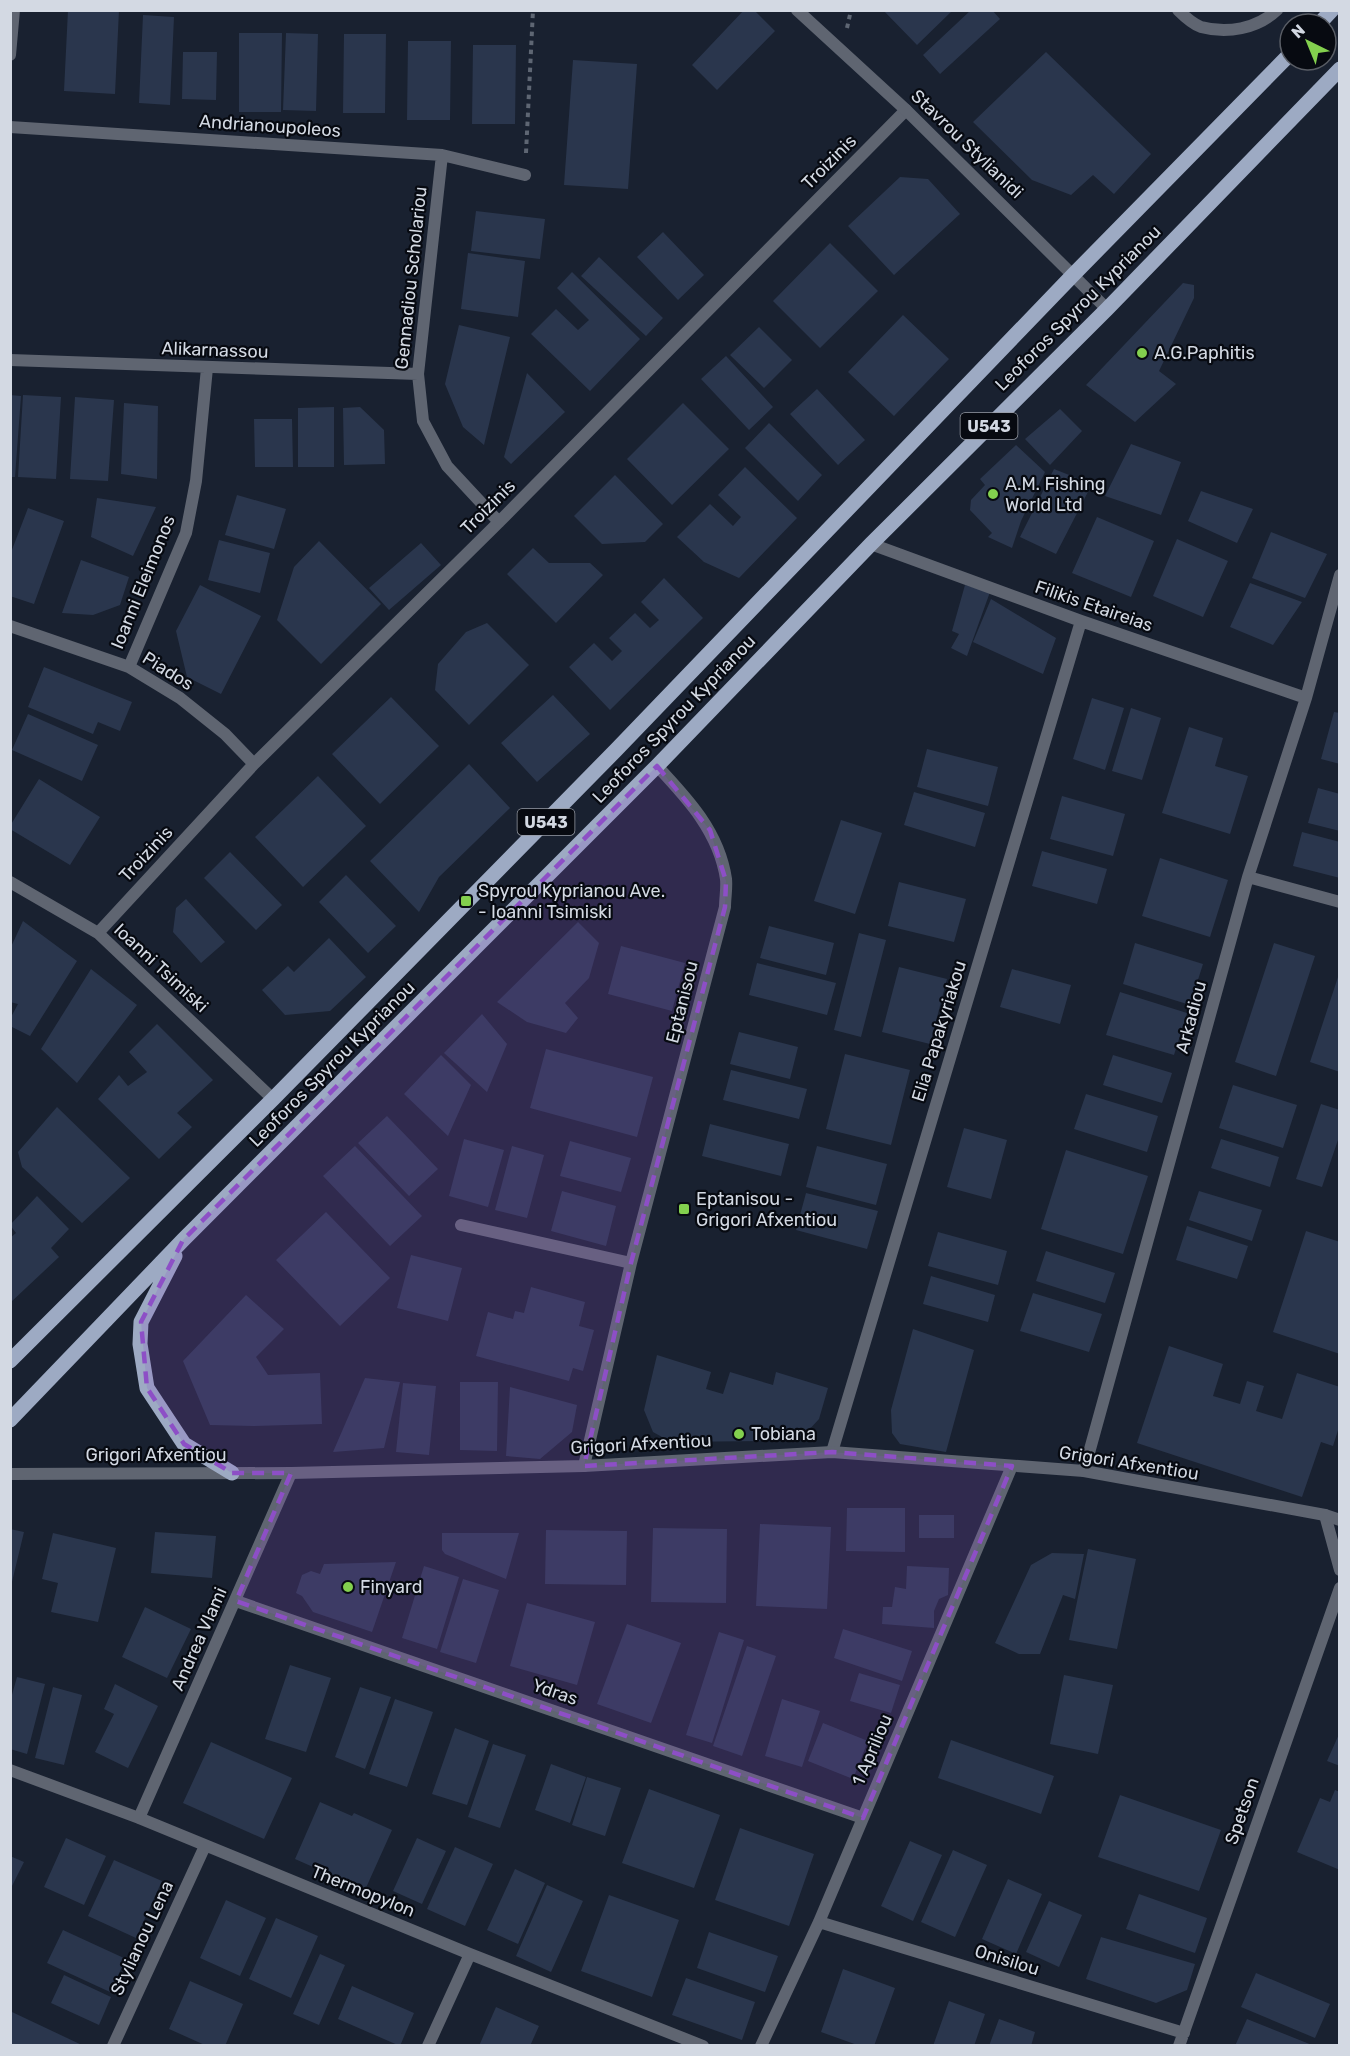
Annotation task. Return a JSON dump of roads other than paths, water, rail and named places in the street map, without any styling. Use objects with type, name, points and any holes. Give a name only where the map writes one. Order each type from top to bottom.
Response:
[{"type":"main road","name":"Leoforos Spyrou Kyprianou","points":[[10,1361],[273,1099],[616,750],[1073,275],[1278,66]]},
{"type":"main road","name":"Leoforos Spyrou Kyprianou","points":[[10,1420],[183,1240],[657,766],[871,544],[1107,309],[1340,69]]},
{"type":"main road","points":[[183,1240],[141,1322],[140,1344],[147,1388],[184,1444],[232,1473]]},
{"type":"street","points":[[10,55],[14,10]]},
{"type":"street","name":"Stavrou Stylianidi","points":[[796,10],[906,110],[1107,309]]},
{"type":"street","points":[[1178,10],[1199,27],[1234,31],[1256,25],[1277,10]]},
{"type":"street","name":"Troizinis","points":[[98,933],[254,764],[499,522],[906,110]]},
{"type":"street","name":"Andrianoupoleos","points":[[10,127],[442,155],[525,175]]},
{"type":"street","name":"Gennadiou Scholariou","points":[[442,155],[418,374],[423,421],[447,466],[499,522]]},
{"type":"street","name":"Alikarnassou","points":[[10,360],[418,374]]},
{"type":"street","name":"Ioanni Eleimonos","points":[[129,667],[186,533],[196,481],[207,368]]},
{"type":"street","name":"Filikis Etaireias","points":[[871,544],[1081,621],[1305,699]]},
{"type":"street","name":"Arkadiou","points":[[1084,1471],[1248,877],[1305,699],[1340,575]]},
{"type":"street","name":"Elia Papakyriakou","points":[[832,1452],[1081,621]]},
{"type":"street","name":"Piados","points":[[10,626],[129,667],[180,698],[225,734],[254,764]]},
{"type":"street","name":"Eptanisou","points":[[585,1466],[631,1263],[725,907],[726,880],[710,830],[688,799],[657,766]]},
{"type":"street","points":[[1248,877],[1340,902]]},
{"type":"street","name":"Ioanni Tsimiski","points":[[10,882],[98,933],[273,1099]]},
{"type":"street","points":[[461,1225],[631,1263]]},
{"type":"street","name":"Grigori Afxentiou","points":[[10,1474],[291,1473],[585,1466],[832,1452],[1084,1471],[1325,1515],[1340,1520]]},
{"type":"street","name":"1 Apriliou","points":[[761,2046],[819,1922],[1012,1466]]},
{"type":"street","name":"Andrea Vlami","points":[[139,1818],[291,1473]]},
{"type":"street","points":[[1325,1515],[1340,1570]]},
{"type":"street","name":"Spetson","points":[[1179,2046],[1340,1587]]},
{"type":"street","name":"Ydras","points":[[236,1601],[863,1818]]},
{"type":"street","name":"Thermopylon","points":[[10,1770],[139,1818],[470,1954],[703,2046]]},
{"type":"street","name":"Stylianou Lena","points":[[113,2046],[205,1846]]},
{"type":"street","name":"Onisilou","points":[[819,1922],[1184,2033]]},
{"type":"street","points":[[428,2046],[470,1954]]},
{"type":"place","name":"A.G.Paphitis","points":[[1142,353]]},
{"type":"place","name":"A.M. Fishing World Ltd","points":[[993,494]]},
{"type":"place","name":"Spyrou Kyprianou Ave. - Ioanni Tsimiski","points":[[466,901]]},
{"type":"place","name":"Eptanisou - Grigori Afxentiou","points":[[684,1209]]},
{"type":"place","name":"Tobiana","points":[[739,1434]]},
{"type":"place","name":"Finyard","points":[[348,1587]]}]
